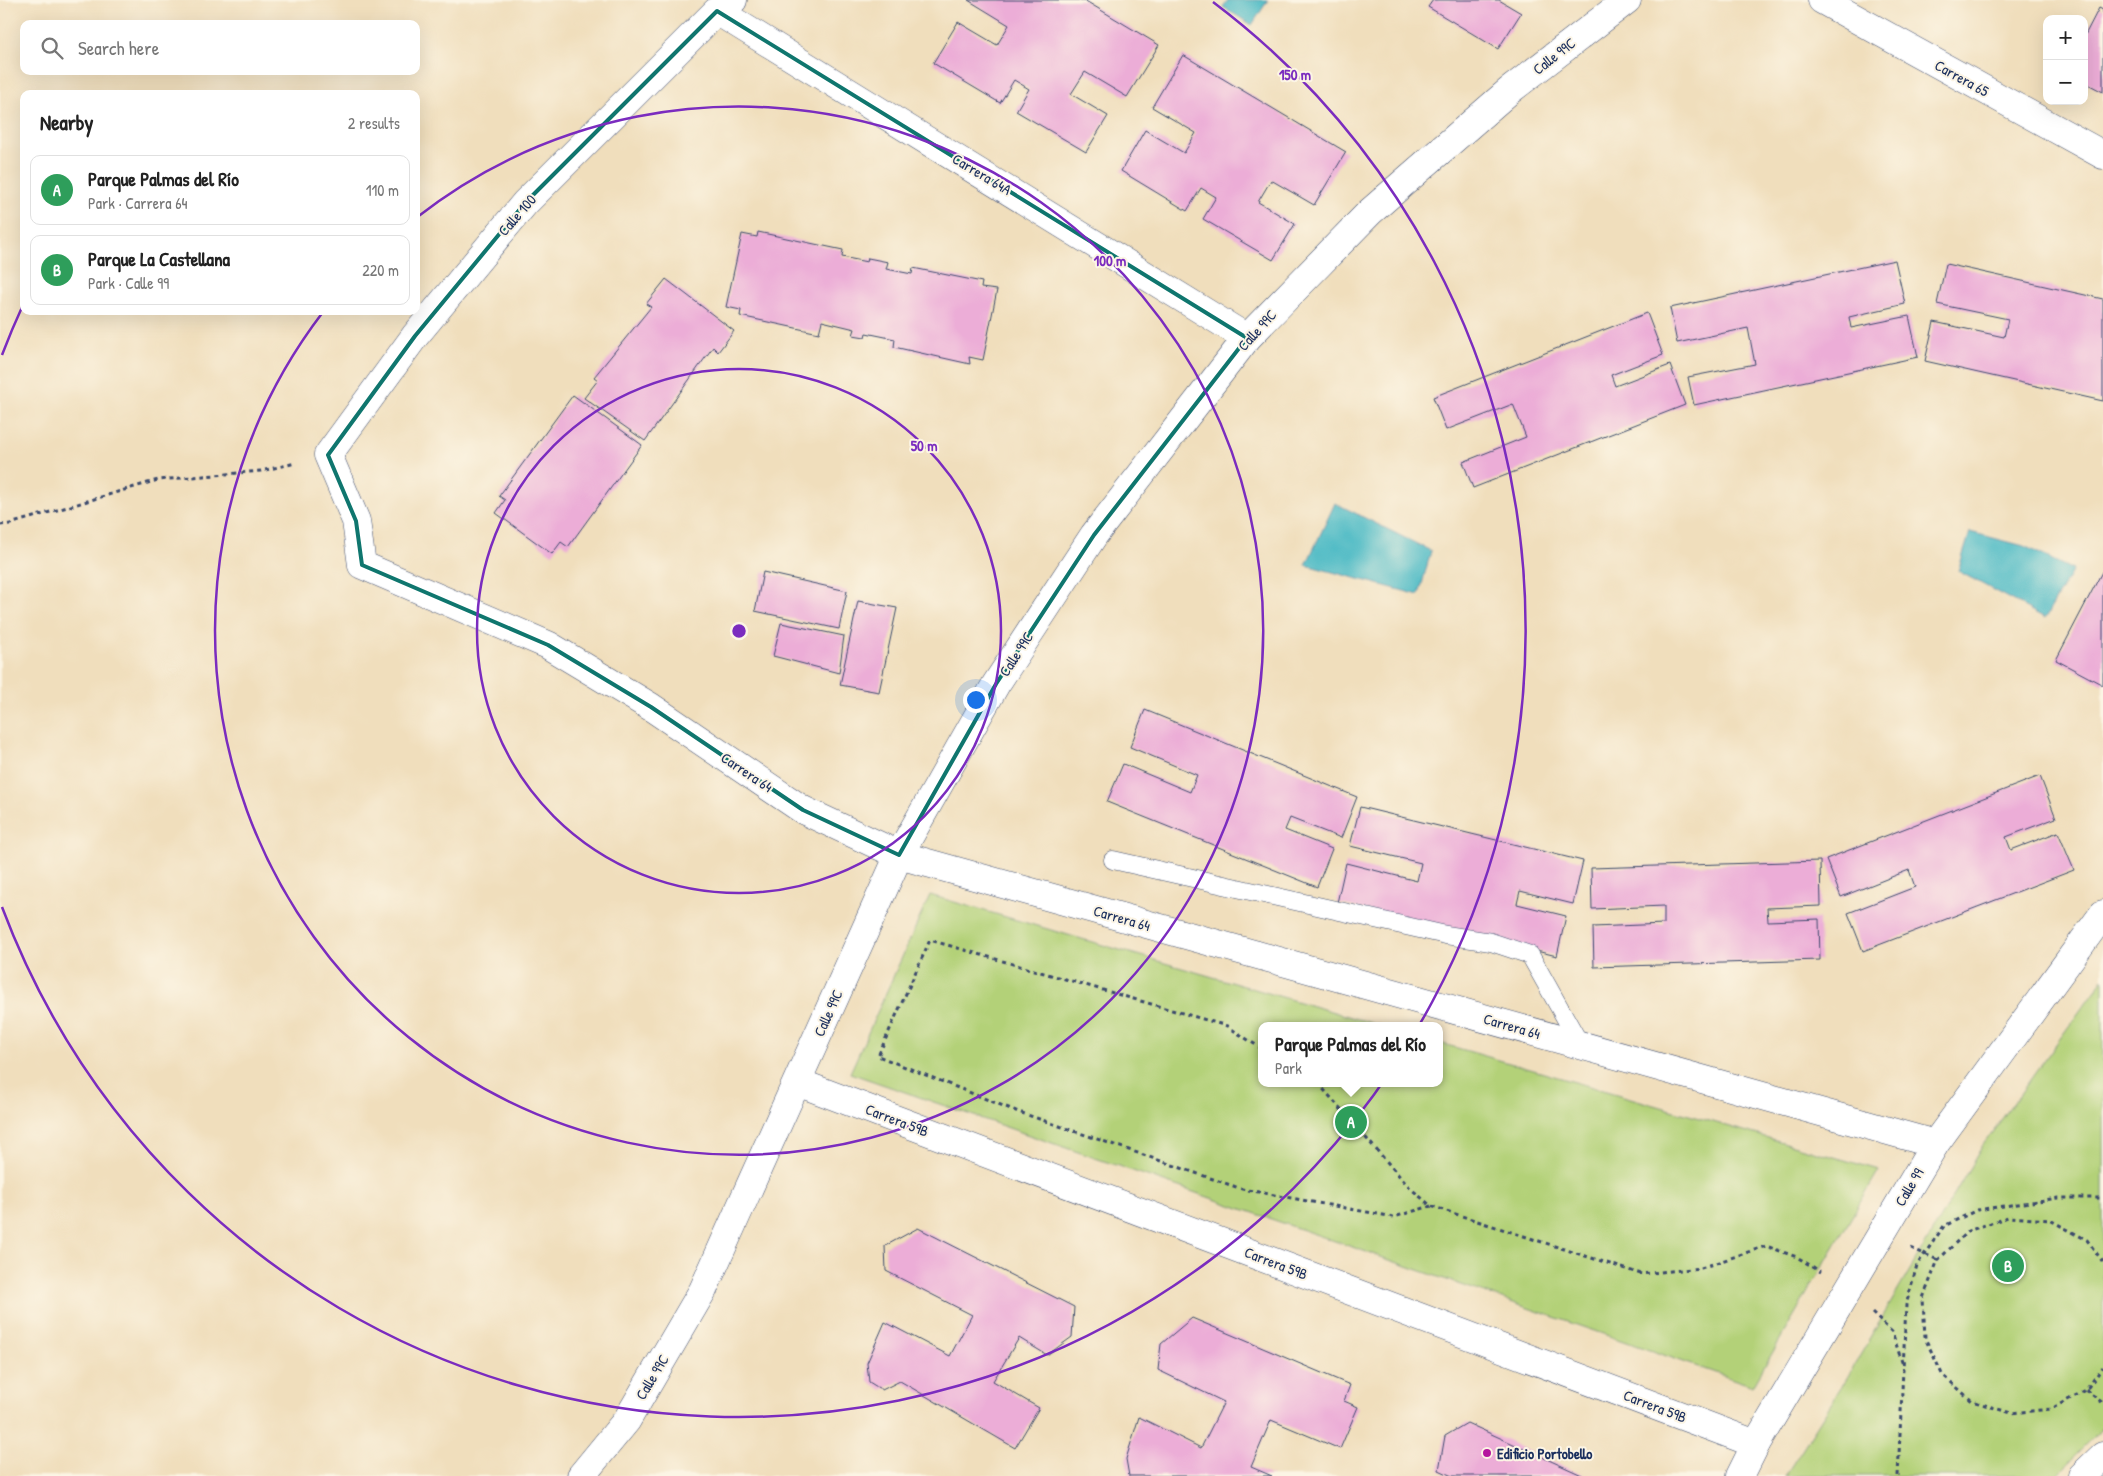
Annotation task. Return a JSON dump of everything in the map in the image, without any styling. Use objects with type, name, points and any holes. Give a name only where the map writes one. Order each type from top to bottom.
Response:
[{"type":"street","name":"Calle 99C","points":[[582,1476],[627,1420],[703,1290],[900,855],[996,684],[1094,535],[1247,338],[1370,212],[1509,91],[1627,0]]},
{"type":"street","name":"Carrera 65","points":[[1822,0],[2103,156]]},
{"type":"street","name":"Carrera 64A","points":[[725,6],[1247,338]]},
{"type":"street","name":"Calle 100","points":[[328,455],[415,336],[525,203],[725,6]]},
{"type":"street","name":"Carrera 64","points":[[328,455],[356,521],[362,565],[548,645],[651,707],[803,810],[900,855],[1936,1144]]},
{"type":"street","name":"Calle 99","points":[[1740,1476],[1756,1444],[1936,1144],[2103,914]]},
{"type":"street","name":"Carrera 59B","points":[[797,1082],[1756,1444]]},
{"type":"street","points":[[2082,1476],[2103,1456]]},
{"type":"lane","points":[[1113,860],[1446,935],[1491,942],[1530,955],[1581,1046]]},
{"type":"path","points":[[0,525],[10,524],[158,480],[261,471],[328,455]]},
{"type":"path","points":[[1258,1045],[1227,1026],[930,940],[878,1056],[1016,1110],[1242,1189],[1394,1217],[1431,1206]]},
{"type":"path","points":[[1322,1087],[1409,1186],[1431,1206],[1641,1274],[1701,1268],[1766,1246],[1797,1257],[1848,1292],[1892,1332],[1903,1365]]},
{"type":"path","points":[[1898,1476],[1906,1305],[1917,1265],[1944,1226],[1977,1210],[2058,1198],[2103,1198]]},
{"type":"path","points":[[2103,1262],[2087,1240],[2050,1220],[2008,1217],[1968,1231],[1938,1260],[1923,1298],[1925,1338],[1933,1356],[1942,1374],[1972,1400],[2010,1413],[2051,1409],[2086,1390],[2103,1367]]},
{"type":"path","points":[[2086,1390],[2103,1403]]},
{"type":"highlighted area","points":[[717,11],[1247,338],[1094,535],[996,684],[899,855],[803,810],[651,707],[548,645],[362,565],[356,521],[328,455],[415,336],[525,203]]},
{"type":"green space","points":[[930,895],[1368,1022],[1258,1022],[1258,1087],[1443,1087],[1443,1044],[1879,1170],[1753,1386],[850,1073]]},
{"type":"green space","points":[[2103,979],[2103,1428],[2055,1476],[1785,1476],[1841,1388],[1983,1145]]},
{"type":"water","points":[[1228,0],[1268,0],[1252,25],[1223,7]]},
{"type":"water","points":[[1335,503],[1431,551],[1419,595],[1306,565]]},
{"type":"water","points":[[1970,532],[2024,546],[2073,570],[2045,618],[1958,571]]},
{"type":"building","points":[[968,0],[1084,0],[1159,45],[1127,97],[1085,72],[1071,94],[1108,116],[1086,152],[1016,111],[1029,89],[1014,80],[1000,103],[933,63],[958,22],[997,45],[1009,25]]},
{"type":"building","points":[[1433,0],[1499,0],[1521,13],[1498,49],[1428,7]]},
{"type":"building","points":[[2099,8],[2103,10],[2103,92],[2088,84],[2088,29]]},
{"type":"building","points":[[1183,55],[1346,152],[1314,205],[1271,180],[1258,202],[1295,224],[1273,260],[1203,219],[1216,197],[1201,188],[1187,211],[1121,171],[1145,130],[1184,153],[1196,133],[1152,107]]},
{"type":"building","points":[[758,232],[843,250],[842,257],[867,262],[868,258],[888,262],[886,269],[912,274],[913,268],[982,282],[981,288],[997,290],[983,360],[969,357],[970,364],[894,347],[895,339],[866,333],[865,337],[853,335],[855,329],[822,321],[819,333],[740,316],[741,310],[726,307],[742,234],[757,237]]},
{"type":"building","points":[[1895,260],[1905,304],[1849,317],[1851,328],[1909,316],[1918,357],[1694,405],[1688,377],[1755,364],[1748,328],[1677,343],[1670,308]]},
{"type":"building","points":[[1946,264],[2103,299],[2103,401],[1925,361],[1934,322],[2004,337],[2008,319],[1937,304]]},
{"type":"building","points":[[666,279],[734,331],[718,352],[713,347],[645,441],[584,398],[598,380],[594,377],[651,307],[646,304]]},
{"type":"building","points":[[1647,313],[1663,355],[1611,375],[1615,386],[1670,365],[1685,405],[1473,488],[1463,462],[1526,437],[1513,404],[1446,430],[1433,397]]},
{"type":"building","points":[[573,395],[642,445],[568,547],[561,542],[552,554],[496,513],[505,500],[499,496]]},
{"type":"building","points":[[2103,570],[2103,685],[2056,660]]},
{"type":"building","points":[[763,572],[847,591],[839,629],[755,611]]},
{"type":"building","points":[[858,601],[897,608],[879,692],[840,685]]},
{"type":"building","points":[[781,623],[844,636],[839,673],[773,656]]},
{"type":"building","points":[[1145,710],[1357,797],[1341,838],[1290,818],[1285,830],[1332,849],[1317,887],[1107,802],[1123,764],[1190,792],[1197,775],[1130,747]]},
{"type":"building","points":[[2040,776],[2056,818],[2006,837],[2011,850],[2058,832],[2074,870],[1863,951],[1848,913],[1915,887],[1909,870],[1841,897],[1826,859]]},
{"type":"building","points":[[1360,807],[1583,861],[1573,904],[1520,891],[1517,904],[1566,916],[1557,956],[1337,903],[1346,863],[1417,881],[1421,863],[1350,846]]},
{"type":"building","points":[[1820,861],[1821,906],[1767,908],[1768,921],[1819,919],[1820,960],[1594,967],[1593,927],[1664,924],[1664,906],[1592,909],[1591,868]]},
{"type":"building","points":[[918,1228],[1074,1307],[1072,1337],[1047,1355],[1019,1338],[993,1381],[1039,1408],[1015,1448],[900,1381],[882,1390],[869,1382],[867,1363],[885,1322],[950,1356],[972,1315],[886,1271],[885,1246]]},
{"type":"building","points":[[1192,1318],[1350,1385],[1344,1401],[1358,1407],[1340,1449],[1271,1420],[1251,1467],[1272,1476],[1129,1476],[1126,1459],[1139,1417],[1201,1448],[1224,1402],[1158,1370],[1161,1344]]},
{"type":"building","name":"Edificio Portobello","points":[[1467,1423],[1584,1476],[1452,1476],[1439,1470],[1445,1436]]},
{"type":"place","name":"Parque Palmas del Río","points":[[1351,1122]]},
{"type":"place","name":"Parque La Castellana","points":[[2008,1266]]},
{"type":"place","name":"Edificio Portobello","points":[[1487,1453]]}]
